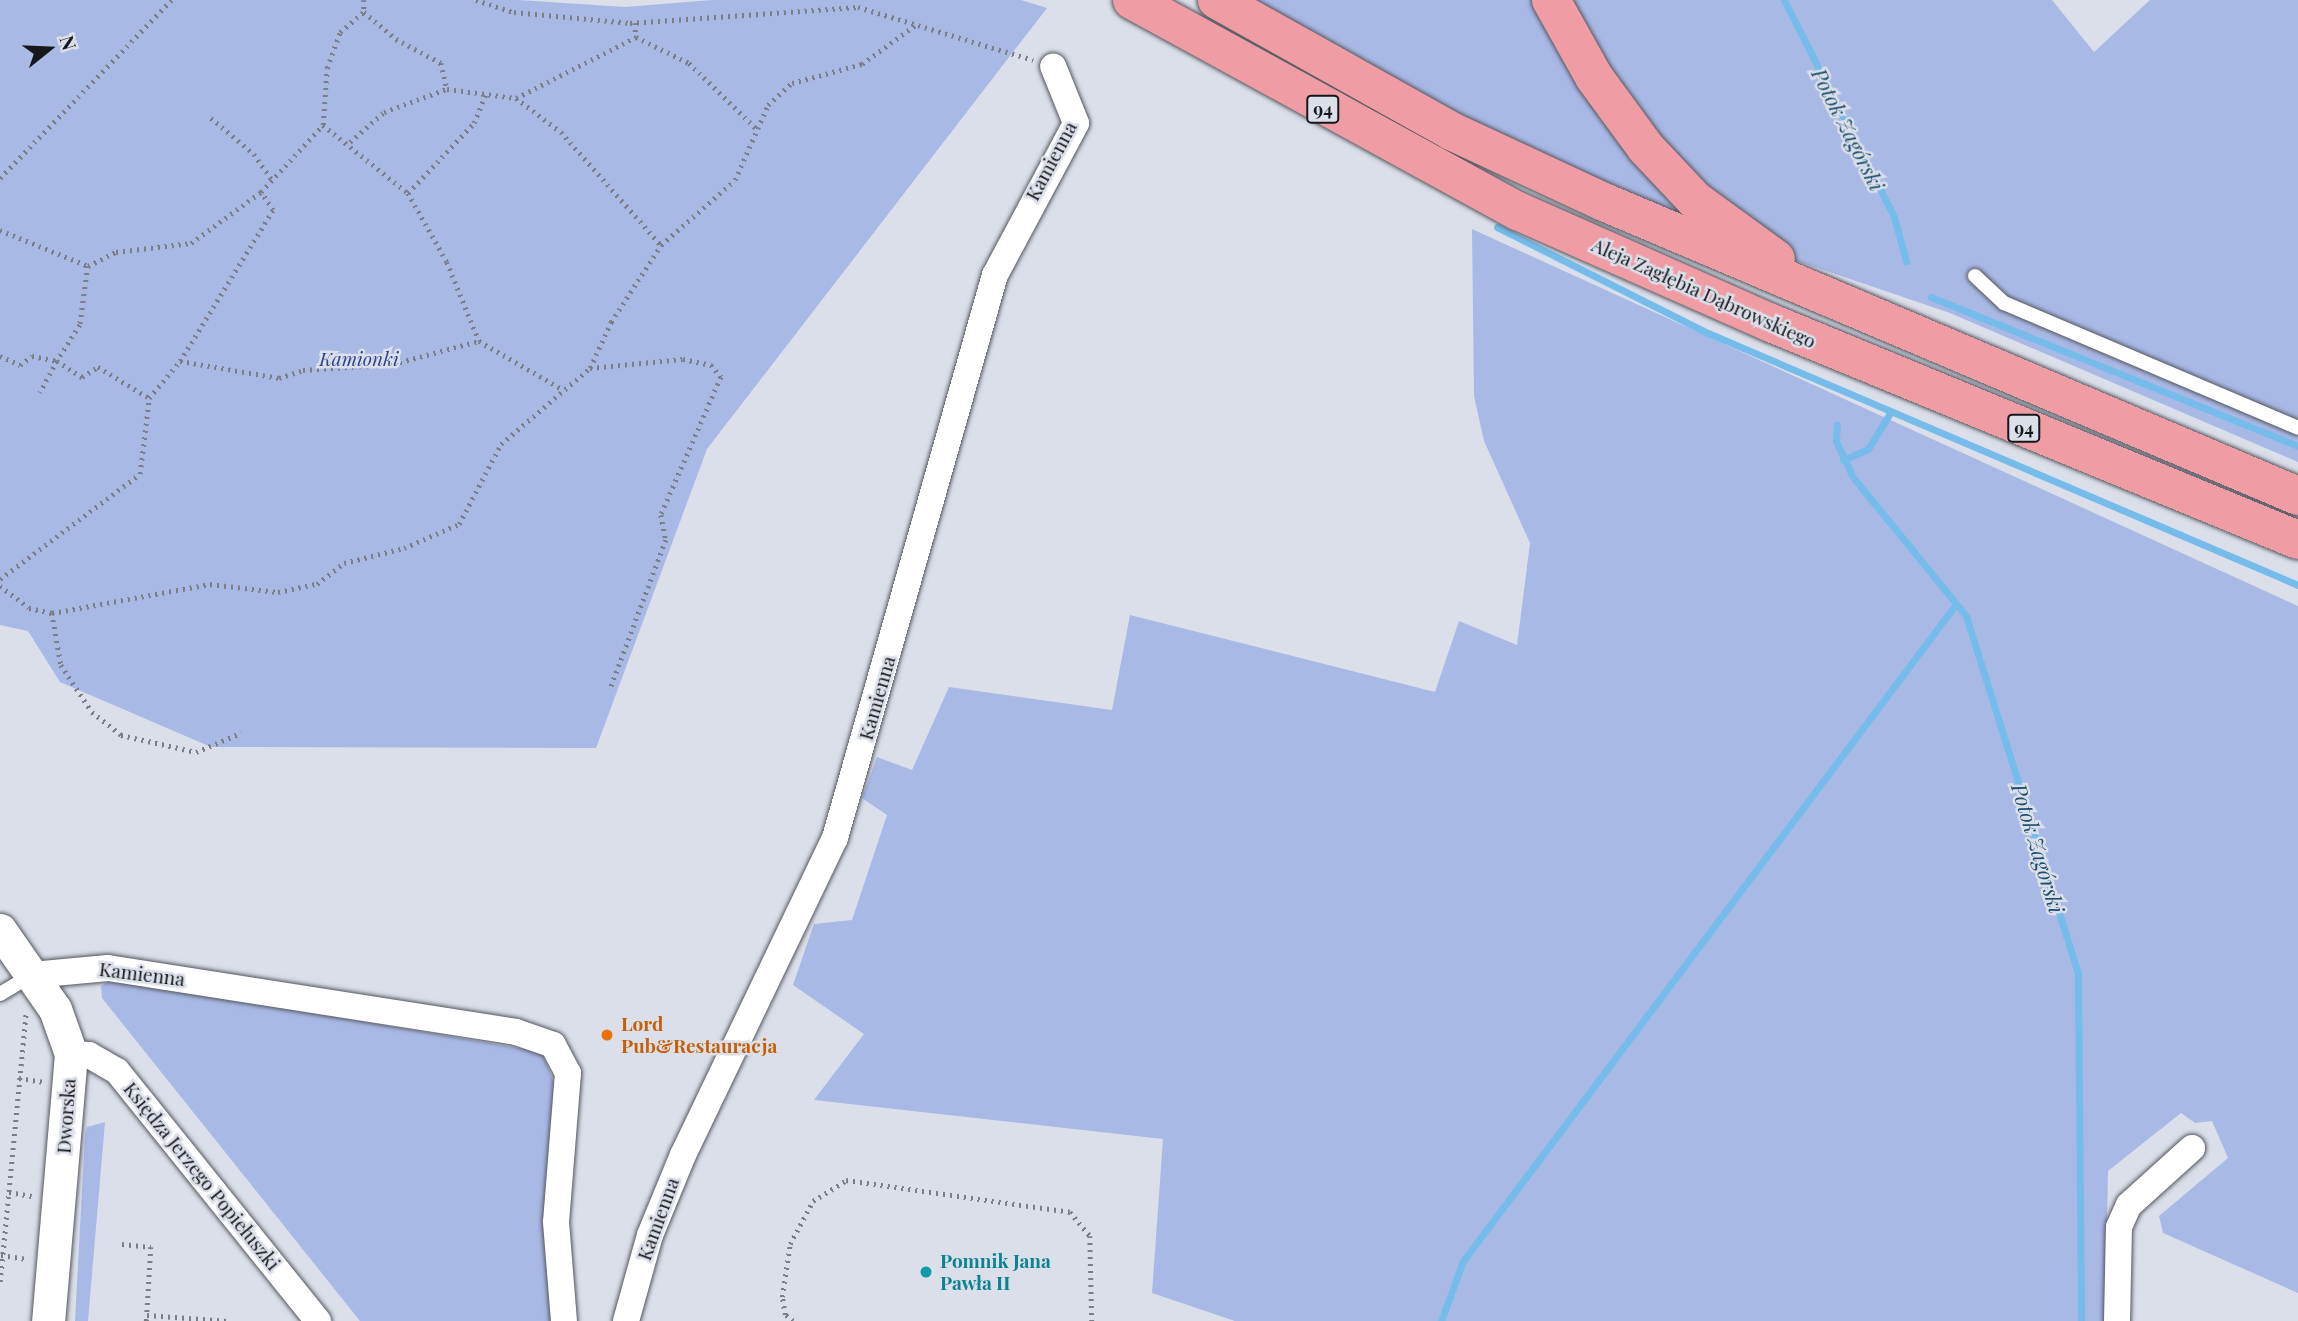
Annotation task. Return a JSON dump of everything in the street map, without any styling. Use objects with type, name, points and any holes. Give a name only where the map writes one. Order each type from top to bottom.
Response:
[{"type":"main road","name":"Aleja Zagłębia Dąbrowskiego","points":[[1132,0],[1518,211],[1771,323],[2291,538]]},
{"type":"main road","name":"94","points":[[1217,0],[1451,131],[1825,296],[2298,496]]},
{"type":"main road","points":[[1551,0],[1600,86],[1673,179],[1825,296]]},
{"type":"street","name":"Kamienna","points":[[626,1321],[650,1235],[682,1155],[835,838],[987,300],[1007,244],[1076,123],[1053,66]]},
{"type":"street","name":"Dworska","points":[[0,930],[29,990],[55,1009],[71,1054],[48,1321]]},
{"type":"street","name":"Kamienna","points":[[29,990],[108,968],[516,1032],[553,1045],[569,1085],[556,1222],[564,1321]]},
{"type":"street","name":"Księdza Jerzego Popiełuszki","points":[[71,1054],[89,1055],[117,1071],[318,1321]]},
{"type":"street","points":[[2117,1321],[2119,1227],[2129,1205],[2192,1148]]},
{"type":"lane","points":[[1975,276],[2004,303],[2298,428]]},
{"type":"lane","points":[[0,994],[29,990]]},
{"type":"path","points":[[0,178],[172,0]]},
{"type":"path","points":[[364,0],[364,12],[396,39],[441,63],[447,89]]},
{"type":"path","points":[[476,0],[514,12],[635,23],[833,5],[918,23],[1053,66]]},
{"type":"path","points":[[0,230],[88,266],[116,252],[191,243],[261,192],[323,125],[327,68],[340,32],[364,12]]},
{"type":"path","points":[[635,23],[636,37]]},
{"type":"path","points":[[0,586],[29,608],[52,613],[210,584],[278,592],[317,584],[344,563],[404,548],[459,524],[501,444],[590,368],[611,322],[661,245],[736,180],[768,105],[792,83],[862,64],[918,23]]},
{"type":"path","points":[[516,98],[636,37]]},
{"type":"path","points":[[636,37],[689,64],[758,131]]},
{"type":"path","points":[[350,142],[384,112],[447,89],[516,98],[561,132],[661,245]]},
{"type":"path","points":[[408,193],[474,123],[486,94]]},
{"type":"path","points":[[211,118],[254,154],[272,180]]},
{"type":"path","points":[[323,125],[350,142],[408,193],[447,262],[479,341],[564,390]]},
{"type":"path","points":[[0,579],[140,474],[149,398],[180,361],[273,210],[261,192]]},
{"type":"path","points":[[40,393],[80,325],[88,266]]},
{"type":"path","points":[[180,361],[279,378],[303,370],[393,364],[479,341]]},
{"type":"path","points":[[0,356],[20,365],[32,356],[57,361],[82,377],[98,367],[149,398]]},
{"type":"path","points":[[590,368],[683,359],[711,365],[721,377],[661,515],[666,540],[611,687]]},
{"type":"path","points":[[52,613],[61,665],[92,712],[121,735],[196,752],[241,733]]},
{"type":"path","points":[[0,1282],[29,990]]},
{"type":"path","points":[[19,1078],[37,1081]]},
{"type":"path","points":[[793,1321],[785,1315],[782,1297],[790,1244],[813,1201],[846,1180],[1070,1212],[1090,1236],[1092,1321]]},
{"type":"path","points":[[9,1192],[27,1195]]},
{"type":"path","points":[[122,1244],[152,1247],[146,1318],[229,1321]]},
{"type":"path","points":[[1,1255],[20,1258]]},
{"type":"green space","name":"Kamionki","points":[[0,0],[519,0],[625,7],[712,0],[1021,0],[1047,8],[707,449],[596,748],[211,747],[60,682],[28,631],[0,625]]},
{"type":"green space","points":[[1251,0],[2052,0],[2094,52],[2150,0],[2298,0],[2298,462],[1950,313],[1709,231],[1462,119]]},
{"type":"green space","points":[[1472,229],[2298,606],[2298,1293],[2163,1233],[2159,1216],[2228,1158],[2212,1121],[2195,1123],[2181,1113],[2108,1171],[2105,1321],[1235,1321],[1152,1293],[1163,1139],[814,1100],[864,1034],[793,985],[814,924],[852,920],[887,815],[862,798],[877,757],[912,770],[949,687],[1112,710],[1130,615],[1435,692],[1459,621],[1517,645],[1530,543],[1484,441],[1474,396]]},
{"type":"green space","points":[[112,979],[542,1052],[557,1091],[553,1321],[360,1321],[102,998],[101,986]]},
{"type":"green space","points":[[105,1122],[88,1321],[75,1321],[85,1135],[87,1127]]},
{"type":"waterway","name":"Potok Zagórski","points":[[1784,0],[1894,217],[1906,261]]},
{"type":"waterway","points":[[1497,227],[1708,333],[2298,585]]},
{"type":"waterway","points":[[1931,297],[2298,446]]},
{"type":"waterway","points":[[1843,460],[1868,449],[1890,413]]},
{"type":"waterway","name":"Potok Zagórski","points":[[1837,425],[1836,441],[1852,476],[1966,616],[2078,973],[2081,1321]]},
{"type":"waterway","points":[[1441,1321],[1463,1261],[1956,604]]},
{"type":"place","name":"Lord Pub&Restauracja","points":[[607,1035]]},
{"type":"place","name":"Pomnik Jana Pawła II","points":[[926,1272]]}]
